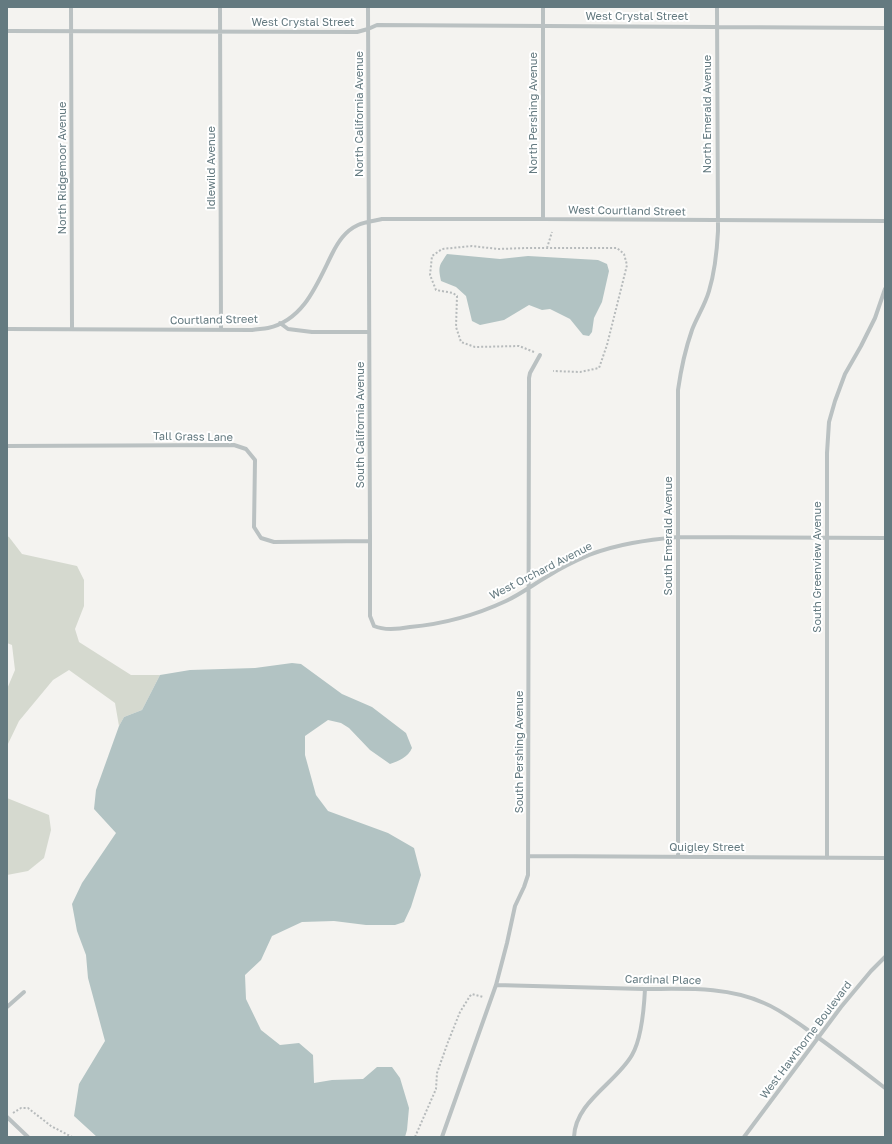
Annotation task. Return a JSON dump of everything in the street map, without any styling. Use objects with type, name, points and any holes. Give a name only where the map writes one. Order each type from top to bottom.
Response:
[{"type":"street","name":"North Ridgemoor Avenue","points":[[71,7],[72,329]]},
{"type":"street","name":"Idlewild Avenue","points":[[220,7],[221,330]]},
{"type":"street","name":"North California Avenue","points":[[368,7],[369,222]]},
{"type":"street","name":"North Pershing Avenue","points":[[542,219],[543,7]]},
{"type":"street","name":"North Emerald Avenue","points":[[717,7],[718,221]]},
{"type":"street","name":"West Crystal Street","points":[[7,30],[357,32],[377,25],[885,28]]},
{"type":"street","name":"West Courtland Street","points":[[369,222],[382,219],[885,221]]},
{"type":"street","name":"South Emerald Avenue","points":[[678,857],[678,390],[685,352],[709,292],[716,262],[718,221]]},
{"type":"street","name":"Courtland Street","points":[[7,329],[252,330],[268,328],[286,321],[299,311],[311,294],[338,242],[345,234],[358,225],[369,222]]},
{"type":"street","name":"South California Avenue","points":[[369,222],[370,616],[374,626]]},
{"type":"street","name":"South Greenview Avenue","points":[[827,858],[827,453],[829,422],[835,400],[845,374],[875,318],[885,289]]},
{"type":"street","points":[[280,323],[288,329],[312,332],[369,332]]},
{"type":"street","name":"South Pershing Avenue","points":[[442,1137],[496,985],[515,906],[528,875],[529,378],[530,373],[540,355]]},
{"type":"street","name":"Tall Grass Lane","points":[[7,446],[234,445],[246,449],[255,460],[254,527],[261,538],[274,542],[370,541]]},
{"type":"street","name":"West Orchard Avenue","points":[[374,626],[380,629],[396,629],[424,626],[455,620],[482,611],[507,600],[570,564],[609,548],[649,539],[678,537],[885,538]]},
{"type":"street","name":"Quigley Street","points":[[529,856],[885,858]]},
{"type":"street","name":"West Hawthorne Boulevard","points":[[744,1137],[846,1001],[885,957]]},
{"type":"street","name":"Cardinal Place","points":[[496,985],[698,989],[723,991],[745,996],[782,1012],[819,1037],[885,1088]]},
{"type":"street","points":[[574,1137],[579,1116],[586,1105],[624,1067],[632,1056],[639,1039],[645,989]]},
{"type":"street","points":[[7,1007],[24,992]]},
{"type":"street","points":[[7,1117],[28,1137]]},
{"type":"path","points":[[547,248],[552,232]]},
{"type":"path","points":[[540,355],[519,346],[475,347],[461,342],[456,327],[457,296],[453,293],[436,290],[430,275],[432,256],[442,249],[472,246],[498,249],[617,248],[624,254],[627,265],[607,345],[599,368],[580,372],[553,371]]},
{"type":"path","points":[[415,1137],[436,1089],[437,1073],[460,1012],[472,994],[483,997]]},
{"type":"path","points":[[7,1117],[21,1108],[28,1108],[51,1126],[72,1137]]},
{"type":"shaded area","points":[[447,254],[500,259],[528,256],[598,260],[607,264],[609,271],[602,302],[594,318],[592,332],[589,336],[583,335],[570,319],[550,309],[542,310],[529,305],[504,320],[480,325],[472,321],[466,296],[456,287],[441,281],[440,266]]},
{"type":"shaded area","points":[[7,536],[22,554],[77,566],[84,580],[84,606],[75,629],[79,642],[131,675],[160,675],[142,710],[124,717],[119,726],[115,703],[69,670],[53,680],[19,721],[7,746],[7,689],[15,670],[12,645],[7,643]]},
{"type":"shaded area","points":[[292,663],[301,664],[342,694],[372,707],[406,733],[412,748],[403,758],[390,764],[370,750],[349,728],[341,723],[328,720],[305,736],[305,755],[316,795],[328,811],[388,833],[414,848],[421,875],[411,907],[404,922],[395,925],[366,925],[334,921],[302,922],[272,936],[261,960],[245,975],[246,999],[261,1030],[280,1045],[299,1043],[313,1055],[314,1083],[332,1080],[363,1079],[377,1067],[392,1067],[400,1078],[409,1108],[405,1137],[97,1137],[74,1116],[79,1084],[105,1041],[88,978],[86,955],[77,931],[72,904],[82,883],[116,833],[94,809],[96,790],[119,726],[124,717],[142,710],[160,675],[190,670],[255,668]]},
{"type":"shaded area","points":[[7,798],[49,815],[51,830],[44,858],[28,871],[7,875]]}]
